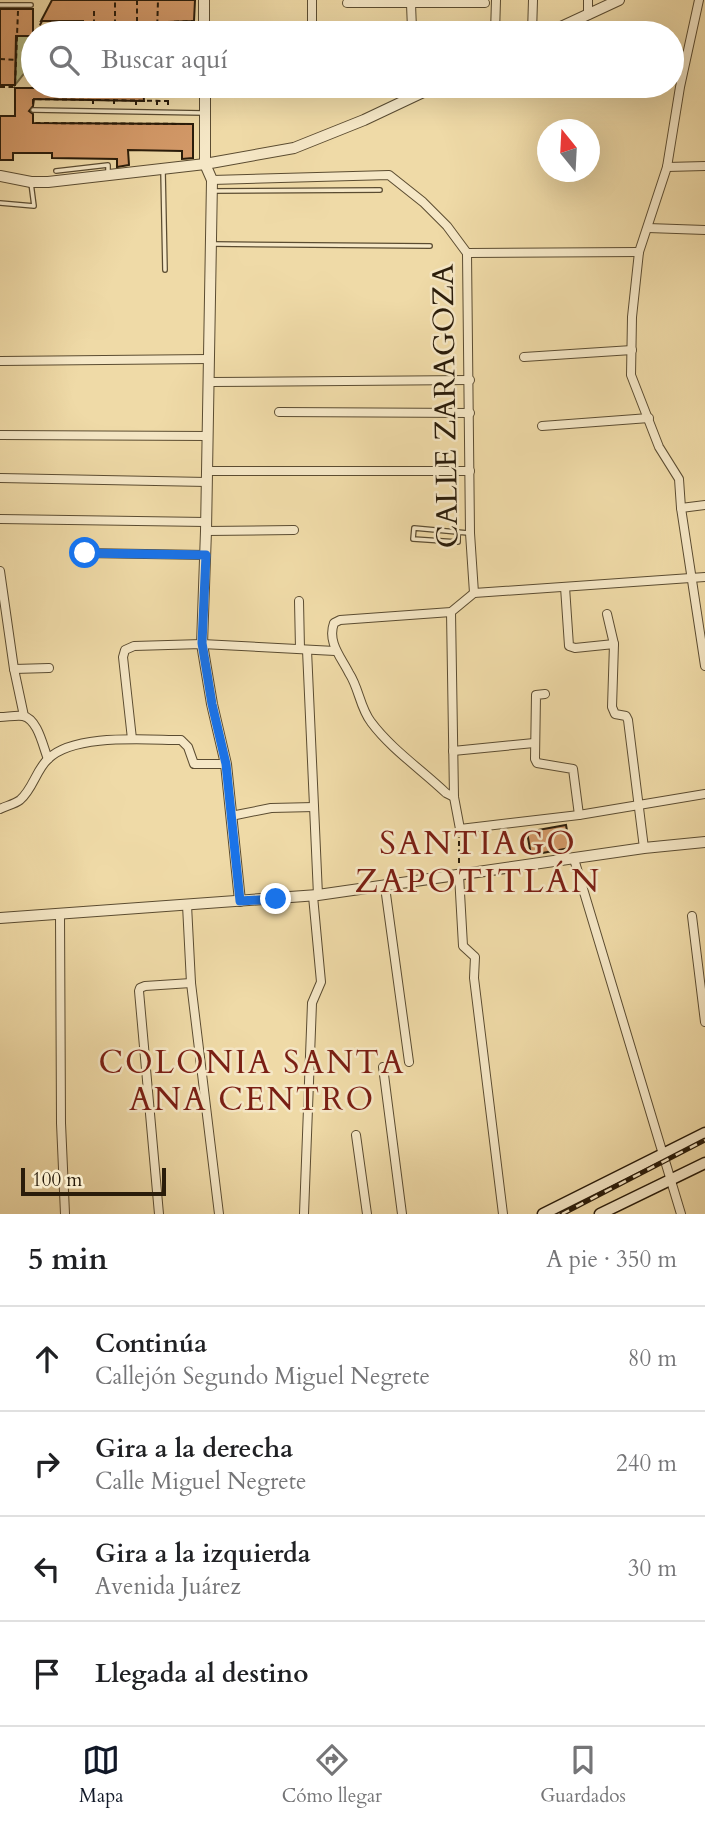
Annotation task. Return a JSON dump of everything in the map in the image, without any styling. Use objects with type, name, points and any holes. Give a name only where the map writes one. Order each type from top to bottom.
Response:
[{"type":"main road","points":[[543,1214],[705,1133]]},
{"type":"main road","points":[[600,1214],[705,1163]]},
{"type":"street","points":[[204,0],[204,21]]},
{"type":"street","points":[[312,0],[312,21]]},
{"type":"street","points":[[495,21],[496,0]]},
{"type":"street","points":[[532,21],[533,0]]},
{"type":"street","points":[[588,0],[588,15]]},
{"type":"street","points":[[575,21],[619,0]]},
{"type":"street","points":[[684,89],[700,15],[699,0]]},
{"type":"street","points":[[347,3],[485,3]]},
{"type":"street","points":[[411,5],[412,21]]},
{"type":"street","points":[[205,98],[205,164],[212,185],[202,643],[226,764],[240,901]]},
{"type":"street","points":[[0,176],[31,182],[108,175],[205,164],[294,148],[364,120],[406,98]]},
{"type":"street","points":[[682,98],[667,167],[639,252],[632,317],[631,376],[659,447],[679,479],[705,666]]},
{"type":"street","points":[[667,167],[705,166]]},
{"type":"street","name":"CALLE ZARAGOZA","points":[[212,185],[389,175],[423,202],[447,226],[467,253],[470,533],[474,593]]},
{"type":"street","points":[[648,228],[705,230]]},
{"type":"street","points":[[467,253],[639,252]]},
{"type":"street","points":[[524,358],[632,350]]},
{"type":"street","points":[[0,361],[209,359]]},
{"type":"street","points":[[209,382],[470,380]]},
{"type":"street","points":[[279,412],[470,413]]},
{"type":"street","points":[[542,426],[649,418]]},
{"type":"street","points":[[0,435],[208,436]]},
{"type":"street","points":[[0,478],[470,471]]},
{"type":"street","points":[[681,508],[705,505]]},
{"type":"street","points":[[0,519],[294,530]]},
{"type":"street","points":[[85,553],[206,555]]},
{"type":"street","points":[[0,571],[23,716]]},
{"type":"street","points":[[454,797],[408,760],[371,722],[350,674],[335,651],[332,628],[334,623],[340,620],[450,612],[474,593],[705,577]]},
{"type":"street","points":[[565,587],[569,646],[614,644]]},
{"type":"street","points":[[299,601],[314,807],[315,895],[321,982],[312,1003],[304,1214]]},
{"type":"street","points":[[450,612],[454,797],[460,829],[579,815],[705,794]]},
{"type":"street","points":[[607,614],[614,644],[612,708],[615,714],[626,716],[628,720],[644,848]]},
{"type":"street","points":[[132,739],[122,657],[125,650],[134,646],[202,643],[335,651]]},
{"type":"street","points":[[14,669],[49,668]]},
{"type":"street","points":[[545,694],[536,695],[534,743],[537,763],[573,769],[579,815]]},
{"type":"street","points":[[0,717],[23,716],[35,725],[48,759]]},
{"type":"street","points":[[0,809],[20,800],[48,759],[63,750],[91,742],[181,740],[188,747],[194,764],[226,764]]},
{"type":"street","points":[[453,751],[534,743]]},
{"type":"street","points":[[231,816],[271,808],[314,807]]},
{"type":"street","points":[[0,918],[315,895],[644,848],[705,842]]},
{"type":"street","points":[[574,859],[669,1182],[681,1214]]},
{"type":"street","points":[[459,875],[463,946],[475,957],[477,1005],[503,1214]]},
{"type":"street","points":[[385,887],[409,1062]]},
{"type":"street","points":[[187,905],[191,983],[219,1214]]},
{"type":"street","points":[[60,915],[61,1123],[65,1214]]},
{"type":"street","points":[[692,916],[705,1022]]},
{"type":"street","points":[[159,1214],[139,991],[145,986],[191,983]]},
{"type":"street","points":[[383,1067],[402,1214]]},
{"type":"street","points":[[356,1135],[367,1214]]},
{"type":"lane","points":[[0,5],[31,5]]},
{"type":"lane","points":[[33,110],[204,113]]},
{"type":"lane","points":[[56,171],[108,166],[108,175]]},
{"type":"lane","points":[[163,169],[165,270]]},
{"type":"lane","points":[[0,203],[34,206],[31,182]]},
{"type":"lane","points":[[212,185],[380,190]]},
{"type":"lane","points":[[211,244],[430,246]]},
{"type":"lane","points":[[458,532],[458,542],[413,539],[414,528],[470,533]]},
{"type":"path","points":[[115,0],[115,21]]},
{"type":"path","points":[[137,0],[137,21]]},
{"type":"path","points":[[157,21],[158,0]]},
{"type":"path","points":[[0,87],[15,85],[18,5]]},
{"type":"path","points":[[94,8],[94,21]]},
{"type":"path","points":[[42,21],[83,21]]},
{"type":"path","points":[[0,60],[17,60]]},
{"type":"path","points":[[33,99],[168,101]]},
{"type":"path","points":[[93,100],[93,112]]},
{"type":"path","points":[[114,100],[114,112]]},
{"type":"path","points":[[136,101],[136,113]]},
{"type":"path","points":[[157,101],[157,113]]},
{"type":"path","points":[[33,123],[193,124]]},
{"type":"path","points":[[459,875],[460,829]]},
{"type":"green space","points":[[17,36],[21,36],[21,77],[15,85]]},
{"type":"building","points":[[52,0],[195,0],[194,21],[41,21]]},
{"type":"building","points":[[0,9],[33,9],[33,21],[21,21],[21,36],[16,36],[15,85],[0,85]]},
{"type":"building","points":[[15,88],[21,88],[21,98],[144,98],[144,101],[34,99],[29,111],[33,114],[33,123],[193,124],[193,158],[182,159],[182,151],[128,150],[129,165],[117,167],[117,159],[52,158],[52,153],[13,153],[13,160],[0,160],[0,116],[15,116]]},
{"type":"building","points":[[566,825],[570,848],[531,855],[527,832]]},
{"type":"railway","points":[[562,1214],[705,1140]]},
{"type":"district","name":"SANTIAGO ZAPOTITLÁN","points":[[478,861]]},
{"type":"district","name":"COLONIA SANTA ANA CENTRO","points":[[252,1080]]},
{"type":"route","points":[[85,553],[206,555],[202,643],[226,764],[240,901],[276,899]]}]
